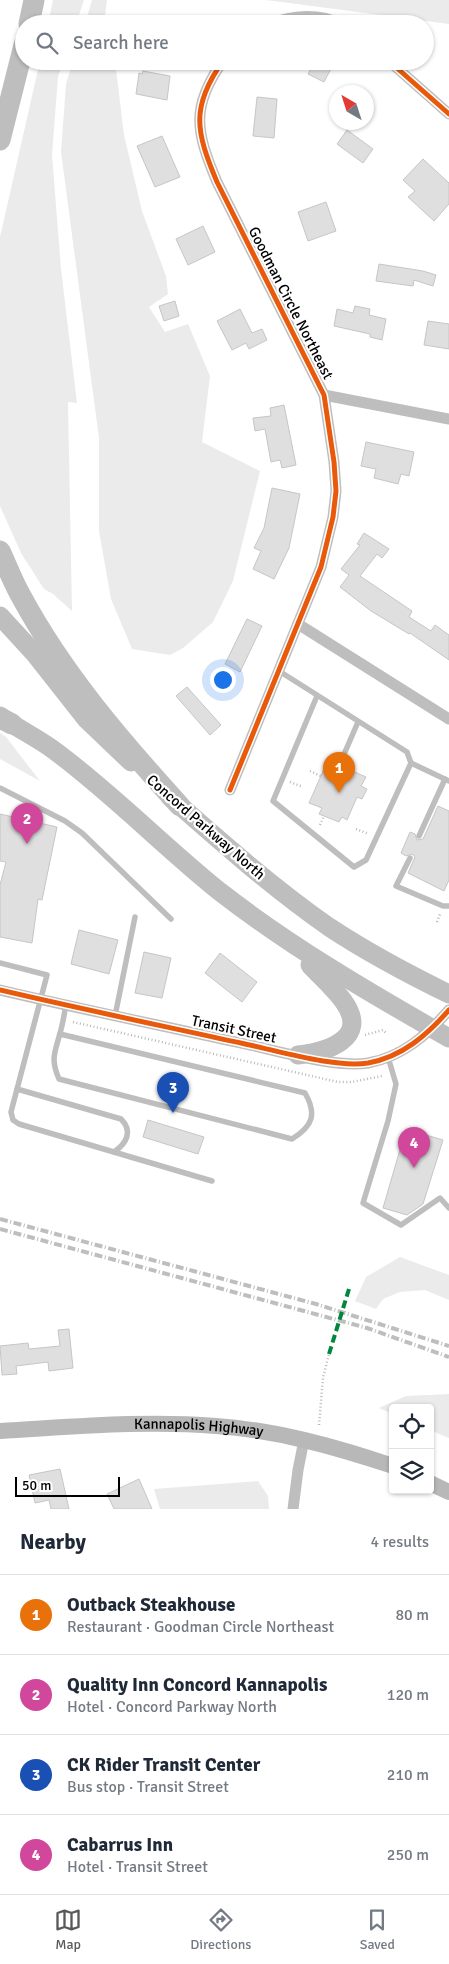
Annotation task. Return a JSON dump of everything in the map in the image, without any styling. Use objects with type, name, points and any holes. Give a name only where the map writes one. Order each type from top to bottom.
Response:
[{"type":"highway","points":[[31,15],[34,0]]},
{"type":"highway","points":[[0,140],[18,70]]},
{"type":"highway","points":[[0,551],[21,596],[77,682],[118,736],[180,806]]},
{"type":"highway","name":"Concord Parkway North","points":[[0,616],[23,640],[102,735],[180,806],[262,876],[330,927],[449,994]]},
{"type":"highway","points":[[4,720],[55,751],[212,884],[281,936],[328,968],[449,1038]]},
{"type":"highway","points":[[281,936],[335,991],[345,1004],[352,1021],[347,1037],[336,1046],[320,1053],[298,1055]]},
{"type":"main road","name":"Kannapolis Highway","points":[[0,1431],[129,1424],[217,1426],[304,1440],[355,1453],[389,1465]]},
{"type":"main road","points":[[434,1485],[449,1492]]},
{"type":"street","name":"Goodman Circle Northeast","points":[[216,70],[212,76],[200,108],[199,117],[201,135],[207,157],[251,251],[324,395],[334,462],[336,491],[333,517],[321,567],[230,790]]},
{"type":"street","points":[[399,70],[449,114]]},
{"type":"street","points":[[324,395],[449,419]]},
{"type":"street","points":[[298,624],[449,718]]},
{"type":"street","name":"Transit Street","points":[[0,990],[298,1055],[358,1064],[388,1057],[412,1044],[433,1029],[449,1010]]},
{"type":"street","points":[[293,1509],[304,1440]]},
{"type":"lane","points":[[279,672],[407,752],[411,763],[447,780],[419,836]]},
{"type":"lane","points":[[317,696],[273,801],[354,867],[366,860],[411,763]]},
{"type":"lane","points":[[344,752],[358,722]]},
{"type":"lane","points":[[0,788],[65,821],[82,833],[171,918]]},
{"type":"lane","points":[[410,858],[396,886],[443,906],[449,906]]},
{"type":"lane","points":[[115,1016],[135,917]]},
{"type":"lane","points":[[0,963],[47,975],[42,1000],[11,1112],[13,1120],[19,1124],[212,1181]]},
{"type":"lane","points":[[60,1034],[305,1093],[311,1103],[312,1119],[303,1132],[292,1139],[59,1079],[54,1068],[53,1054],[60,1034],[66,1005]]},
{"type":"lane","points":[[388,1057],[396,1084],[388,1121],[363,1203],[401,1225],[440,1198],[449,1208]]},
{"type":"lane","points":[[17,1089],[121,1119],[126,1124],[128,1134],[122,1147],[114,1152]]},
{"type":"path","points":[[310,771],[321,776]]},
{"type":"path","points":[[320,825],[324,816]]},
{"type":"path","points":[[72,1022],[338,1082],[352,1082],[382,1076]]},
{"type":"path","points":[[364,1035],[383,1030],[387,1034]]},
{"type":"path","points":[[319,1425],[323,1378],[329,1354]]},
{"type":"shaded area","points":[[53,0],[84,0],[79,15],[50,15]]},
{"type":"shaded area","points":[[92,0],[107,0],[105,15],[88,15]]},
{"type":"shaded area","points":[[266,0],[449,0],[449,24],[434,22],[434,15],[380,15]]},
{"type":"shaded area","points":[[38,70],[60,70],[58,77],[52,155],[61,269],[77,403],[68,402],[72,611],[53,594],[44,589],[21,553],[0,506],[0,237]]},
{"type":"shaded area","points":[[70,70],[116,70],[124,135],[142,211],[166,276],[168,294],[149,307],[165,332],[188,324],[210,376],[202,442],[260,471],[233,581],[213,622],[183,648],[170,655],[132,649],[111,599],[99,531],[99,438],[61,152],[66,84]]},
{"type":"shaded area","points":[[0,733],[6,737],[40,781],[0,759]]},
{"type":"shaded area","points":[[400,1257],[449,1275],[449,1300],[425,1290],[400,1292],[383,1299],[376,1309],[355,1301],[366,1277]]},
{"type":"shaded area","points":[[449,1394],[449,1438],[434,1432],[434,1404],[389,1404],[389,1412],[379,1408],[406,1396]]},
{"type":"shaded area","points":[[258,1481],[268,1496],[269,1509],[160,1509],[154,1489]]},
{"type":"building","points":[[310,70],[330,70],[324,82],[308,74]]},
{"type":"building","points":[[143,71],[170,76],[167,100],[136,94],[139,73],[142,74]]},
{"type":"building","points":[[257,97],[277,99],[274,138],[253,136]]},
{"type":"building","points":[[347,130],[373,149],[363,163],[337,144]]},
{"type":"building","points":[[162,136],[180,177],[155,187],[137,146]]},
{"type":"building","points":[[423,159],[449,183],[449,204],[434,221],[408,197],[415,191],[403,180]]},
{"type":"building","points":[[326,202],[336,231],[308,241],[298,212]]},
{"type":"building","points":[[203,226],[215,252],[188,265],[176,239]]},
{"type":"building","points":[[379,264],[436,275],[433,286],[414,280],[413,286],[376,281]]},
{"type":"building","points":[[175,301],[179,316],[164,321],[159,306]]},
{"type":"building","points":[[355,306],[370,309],[369,315],[386,319],[382,340],[370,337],[370,334],[334,326],[337,309],[353,313]]},
{"type":"building","points":[[240,309],[252,333],[262,329],[267,340],[249,349],[246,343],[232,350],[217,321]]},
{"type":"building","points":[[428,321],[449,324],[449,349],[424,345]]},
{"type":"building","points":[[284,405],[296,465],[282,468],[280,460],[271,462],[265,429],[255,431],[253,418],[271,416],[270,408]]},
{"type":"building","points":[[366,442],[414,452],[409,476],[401,474],[398,484],[374,478],[376,469],[361,466]]},
{"type":"building","points":[[272,488],[300,494],[289,548],[274,579],[253,569],[261,551],[254,548],[264,528]]},
{"type":"building","points":[[364,533],[389,549],[382,558],[377,554],[360,576],[412,611],[409,617],[431,631],[435,625],[449,635],[449,660],[410,633],[371,611],[340,587],[349,575],[341,569],[360,545],[357,544]]},
{"type":"building","points":[[247,619],[262,626],[240,672],[225,664]]},
{"type":"building","points":[[187,687],[221,725],[210,735],[176,696]]},
{"type":"building","points":[[328,760],[366,777],[361,786],[367,789],[362,799],[357,797],[347,820],[342,817],[339,822],[319,814],[322,808],[309,803]]},
{"type":"building","points":[[438,806],[449,811],[449,880],[444,891],[408,873],[415,857],[412,854],[406,856],[401,853],[410,832],[415,834],[417,840],[423,839]]},
{"type":"building","points":[[0,814],[57,827],[42,900],[38,899],[32,943],[0,937],[0,885],[6,862],[0,861]]},
{"type":"building","points":[[79,930],[118,940],[109,974],[71,964]]},
{"type":"building","points":[[144,952],[171,958],[162,998],[135,993]]},
{"type":"building","points":[[220,953],[257,982],[242,1002],[205,973]]},
{"type":"building","points":[[148,1120],[204,1137],[198,1154],[143,1137]]},
{"type":"building","points":[[406,1129],[443,1140],[423,1204],[407,1215],[383,1208]]},
{"type":"building","points":[[69,1329],[73,1368],[49,1371],[48,1362],[16,1366],[17,1374],[2,1375],[0,1346],[28,1343],[29,1349],[60,1346],[58,1330]]},
{"type":"building","points":[[60,1469],[69,1509],[51,1509],[49,1500],[35,1503],[29,1475]]},
{"type":"building","points":[[139,1479],[152,1509],[114,1509],[107,1494]]},
{"type":"railway","points":[[0,1219],[316,1304],[449,1346]]},
{"type":"railway","points":[[0,1229],[367,1328],[449,1357]]},
{"type":"marked path","points":[[329,1354],[349,1289]]},
{"type":"cycle path","points":[[217,70],[205,92],[201,106],[200,120],[204,148],[217,182],[324,395],[334,462],[336,491],[333,517],[321,567],[230,790]]},
{"type":"cycle path","points":[[399,70],[449,114]]},
{"type":"cycle path","points":[[0,990],[306,1058],[354,1064],[380,1060],[403,1050],[423,1036],[449,1010]]},
{"type":"place","name":"Outback Steakhouse","points":[[339,793]]},
{"type":"place","name":"Quality Inn Concord Kannapolis","points":[[27,844]]},
{"type":"place","name":"CK Rider Transit Center","points":[[173,1113]]},
{"type":"place","name":"Cabarrus Inn","points":[[414,1168]]}]
